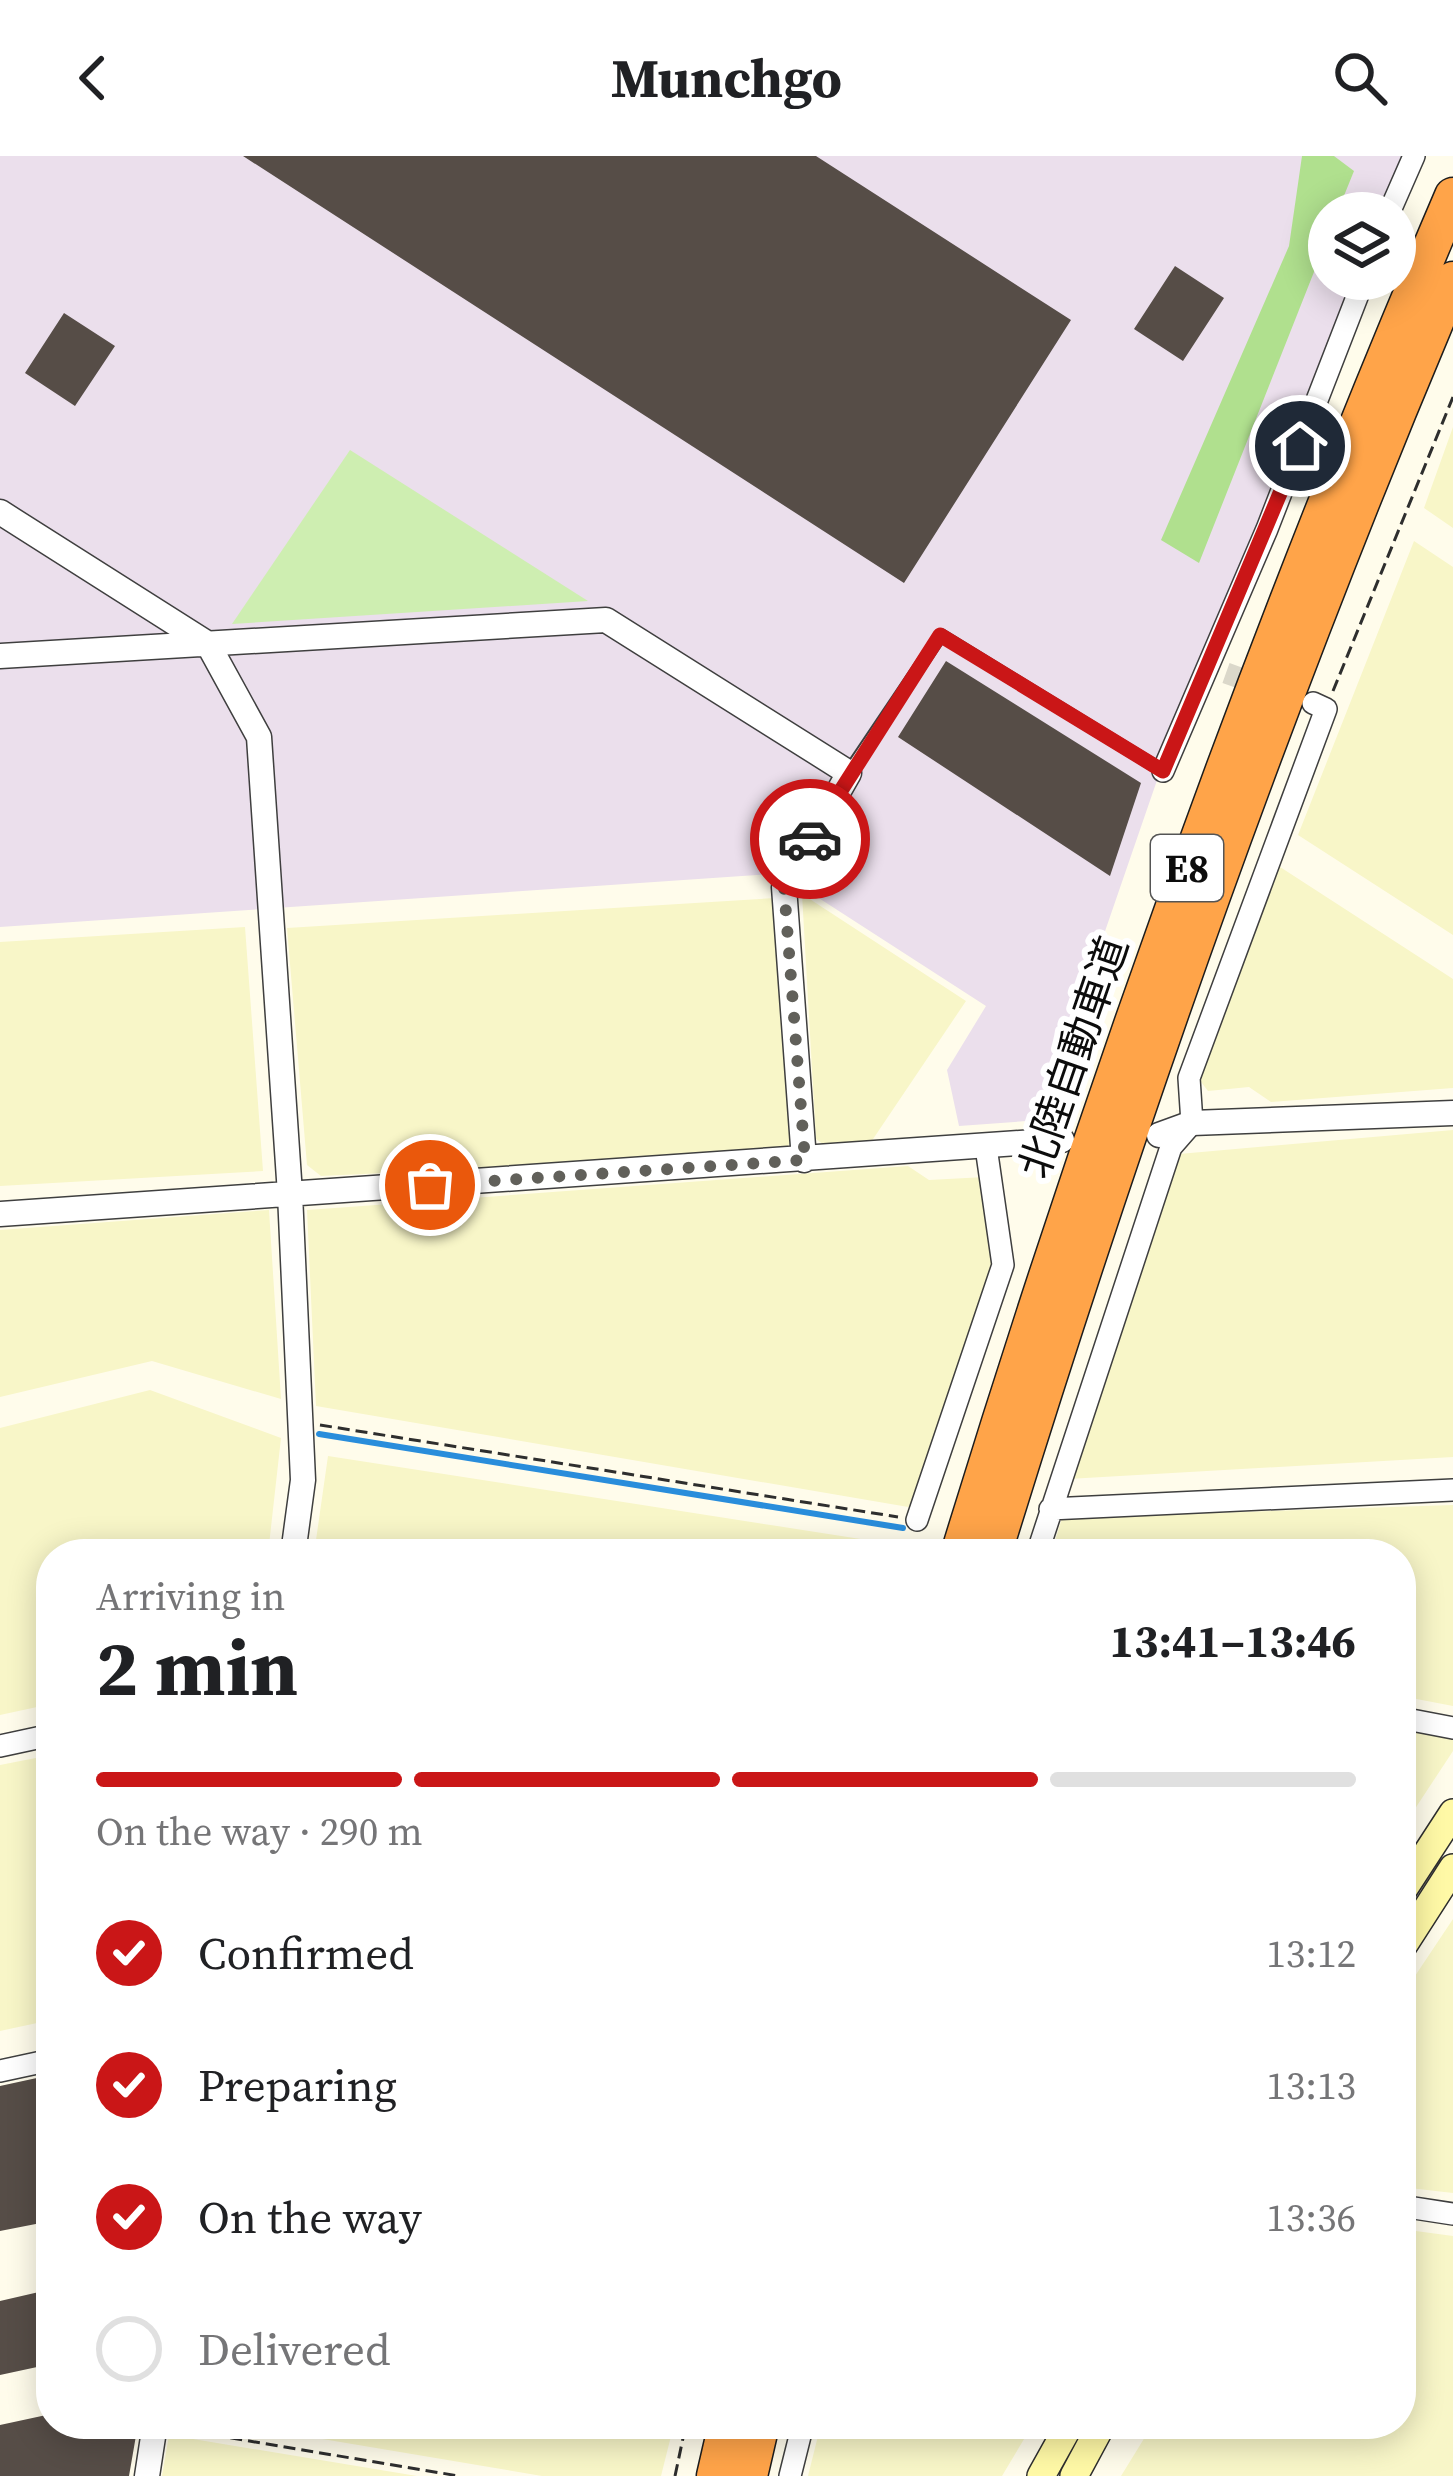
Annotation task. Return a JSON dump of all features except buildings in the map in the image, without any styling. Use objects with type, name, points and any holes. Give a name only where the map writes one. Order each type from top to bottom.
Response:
[{"type":"highway","name":"北陸自動車道","points":[[964,1539],[1110,1083],[1198,839],[1306,552],[1453,196]]},
{"type":"highway","name":"北陸自動車道","points":[[998,1539],[1140,1099],[1236,831],[1338,559],[1453,280]]},
{"type":"highway","points":[[715,2476],[724,2439]]},
{"type":"highway","points":[[749,2476],[757,2439]]},
{"type":"main road","points":[[1416,1870],[1453,1813]]},
{"type":"main road","points":[[1416,1925],[1453,1868]]},
{"type":"main road","points":[[1041,2476],[1062,2439]]},
{"type":"main road","points":[[1074,2476],[1094,2439]]},
{"type":"street","points":[[1398,192],[1414,156]]},
{"type":"street","points":[[1163,771],[1217,669],[1356,300]]},
{"type":"street","points":[[0,512],[208,644],[259,737],[290,1194],[303,1480],[295,1539]]},
{"type":"street","points":[[0,656],[606,620],[849,773],[784,887],[805,1160]]},
{"type":"street","points":[[1041,1539],[1171,1147],[1192,1124],[1189,1078],[1319,706]]},
{"type":"street","points":[[1159,1135],[1192,1124],[1453,1113]]},
{"type":"street","points":[[0,1214],[1062,1140]]},
{"type":"street","points":[[917,1520],[1003,1265],[986,1148]]},
{"type":"street","points":[[1050,1509],[1453,1490]]},
{"type":"street","points":[[1416,1721],[1453,1728]]},
{"type":"street","points":[[0,1746],[36,1738]]},
{"type":"street","points":[[0,2071],[36,2063]]},
{"type":"street","points":[[1416,2208],[1453,2214]]},
{"type":"street","points":[[147,2476],[153,2439]]},
{"type":"street","points":[[790,2476],[799,2439]]},
{"type":"lane","points":[[849,773],[940,635],[1163,771]]},
{"type":"path","points":[[1319,706],[1453,397]]},
{"type":"path","points":[[299,1421],[917,1520]]},
{"type":"path","points":[[238,2439],[459,2476]]},
{"type":"path","points":[[674,2476],[683,2439]]},
{"type":"shaded area","points":[[0,156],[1407,156],[1392,192],[1308,192],[1308,300],[1350,300],[1164,760],[1040,1120],[959,1126],[947,1070],[986,1006],[797,884],[771,874],[0,927]]},
{"type":"shaded area","points":[[1453,427],[1453,528],[1424,508]]},
{"type":"shaded area","points":[[1414,541],[1453,567],[1453,935],[1298,835]]},
{"type":"shaded area","points":[[1277,865],[1453,979],[1453,1088],[1271,1102],[1249,1087],[1208,1091],[1198,1078]]},
{"type":"shaded area","points":[[802,894],[966,1001],[867,1148],[831,1150],[816,1139]]},
{"type":"shaded area","points":[[775,898],[798,1132],[782,1154],[321,1176],[307,1165],[287,928]]},
{"type":"shaded area","points":[[245,927],[263,1171],[0,1186],[0,942]]},
{"type":"shaded area","points":[[1453,1130],[1453,1457],[1068,1479],[1179,1154]]},
{"type":"shaded area","points":[[908,1166],[929,1180],[985,1177],[994,1260],[920,1509],[316,1406],[307,1210]]},
{"type":"shaded area","points":[[269,1210],[281,1399],[152,1361],[0,1397],[0,1230]]},
{"type":"shaded area","points":[[150,1390],[281,1438],[270,1539],[36,1539],[36,1707],[0,1715],[0,1428]]},
{"type":"shaded area","points":[[328,1456],[861,1539],[316,1539]]},
{"type":"shaded area","points":[[1453,1505],[1453,1706],[1416,1699],[1416,1539],[1056,1539],[1062,1518]]},
{"type":"shaded area","points":[[1416,1731],[1453,1737],[1453,1751],[1416,1807]]},
{"type":"shaded area","points":[[36,1758],[36,2023],[0,2031],[0,1765]]},
{"type":"shaded area","points":[[1453,1919],[1453,2193],[1416,2189],[1416,1974]]},
{"type":"shaded area","points":[[1416,2231],[1453,2236],[1453,2476],[1121,2476],[1144,2439],[1416,2439]]},
{"type":"shaded area","points":[[168,2439],[193,2439],[417,2476],[162,2476]]},
{"type":"shaded area","points":[[323,2439],[670,2439],[661,2476],[542,2476]]},
{"type":"shaded area","points":[[817,2439],[1024,2439],[1002,2476],[808,2476]]},
{"type":"green space","points":[[1302,156],[1334,156],[1354,171],[1346,192],[1308,192],[1308,287],[1199,563],[1161,540],[1289,246]]},
{"type":"green space","points":[[350,450],[588,601],[232,624]]},
{"type":"waterway","points":[[319,1434],[903,1528]]},
{"type":"tunnel","points":[[1226,673],[1265,687]]},
{"type":"way so far","points":[[430,1185],[805,1160],[784,887],[810,839]]},
{"type":"route","points":[[810,839],[940,635],[1163,771],[1300,446]]}]
